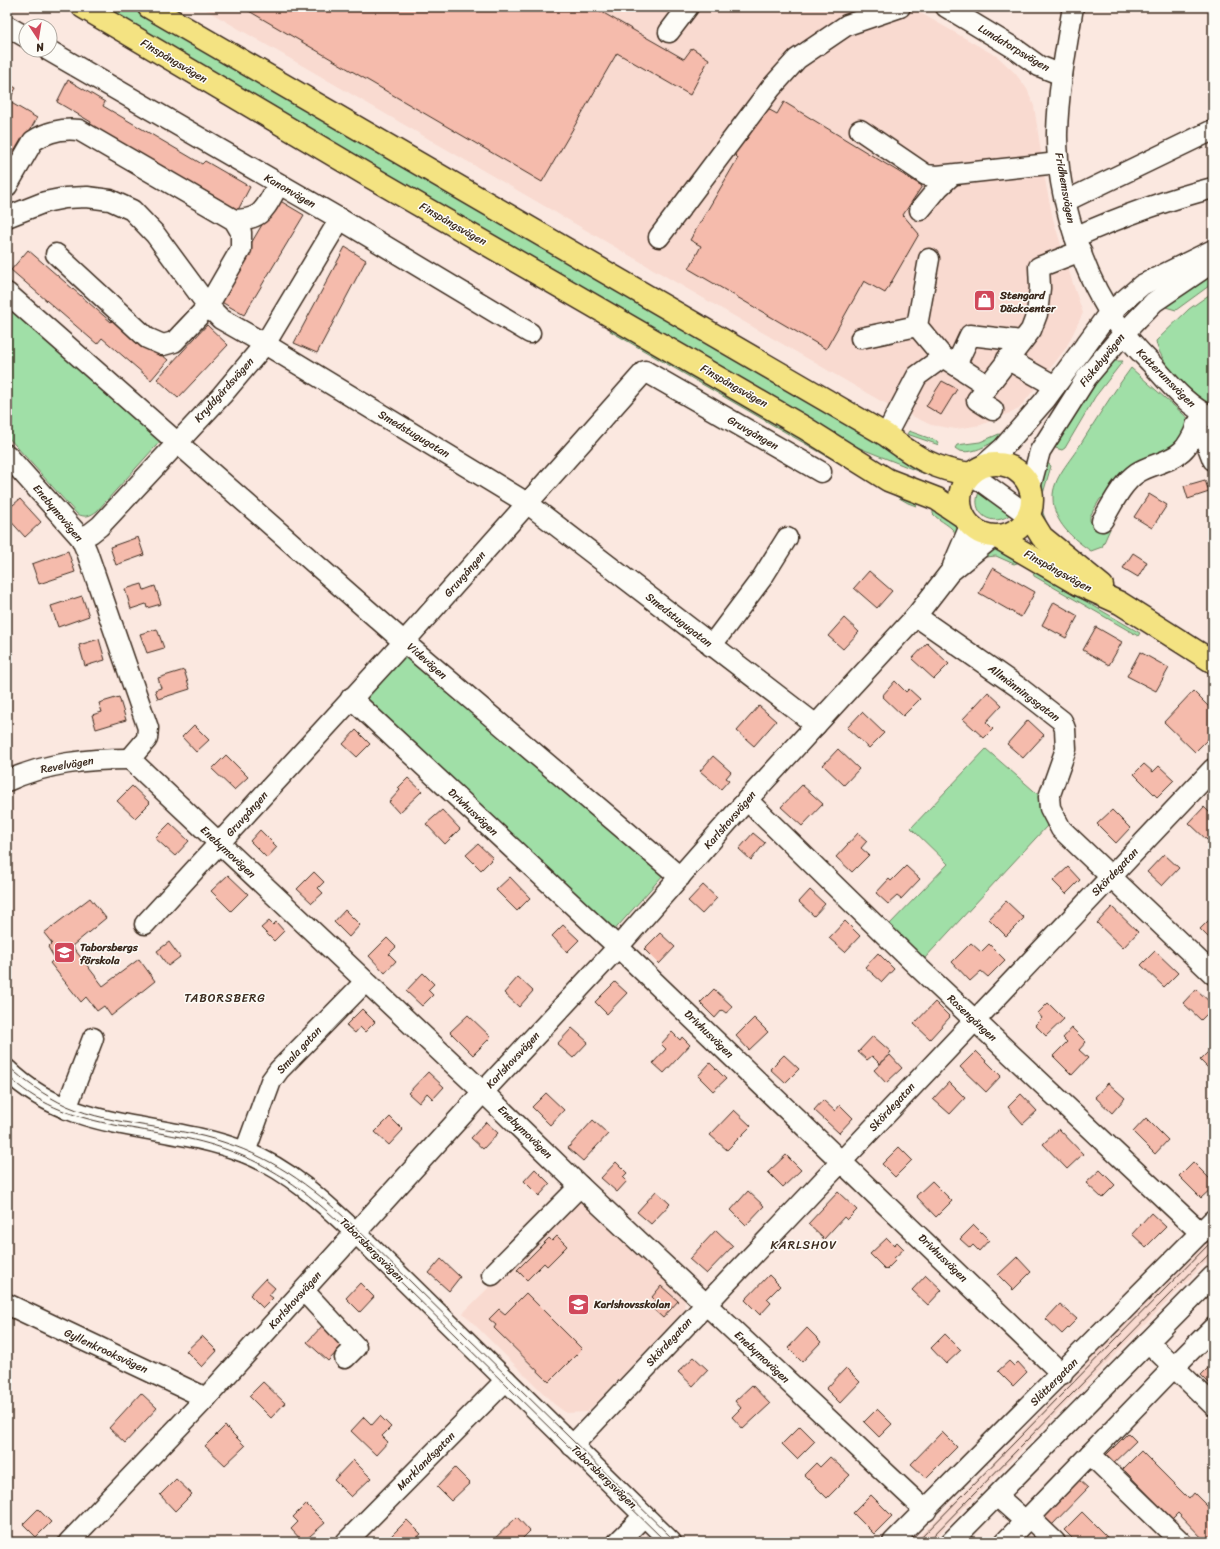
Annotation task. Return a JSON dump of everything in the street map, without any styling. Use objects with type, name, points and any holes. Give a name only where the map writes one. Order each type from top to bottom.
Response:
[{"type":"main road","name":"Finspångsvägen","points":[[82,7],[369,176],[825,440],[941,486],[976,531],[995,537],[1078,584],[1120,603],[1213,662]]},
{"type":"main road","points":[[149,7],[886,435],[926,463],[952,472],[985,467],[1022,476],[1030,488],[1032,507],[1029,516],[1016,531],[995,537]]},
{"type":"main road","points":[[964,514],[962,489],[985,467]]},
{"type":"main road","name":"Finspångsvägen","points":[[1029,516],[1038,532],[1048,542],[1087,572],[1120,603]]},
{"type":"street","points":[[669,32],[688,7]]},
{"type":"street","points":[[659,237],[771,88],[797,59],[847,25],[900,7]]},
{"type":"street","name":"Lundatorpsvägen","points":[[946,7],[1014,48],[1039,66],[1062,75]]},
{"type":"street","name":"Fridhemsvägen","points":[[1073,7],[1062,75],[1057,133],[1058,163],[1070,224],[1096,288],[1109,313],[1124,333]]},
{"type":"street","points":[[7,26],[18,32]]},
{"type":"street","name":"Kanonvägen","points":[[58,56],[340,219],[530,333]]},
{"type":"street","points":[[7,186],[33,141],[40,136],[66,129],[79,130],[234,220],[241,232],[241,249],[208,306],[174,342],[163,345],[147,338],[56,254]]},
{"type":"street","points":[[860,130],[926,175],[952,176],[1004,168],[1058,163]]},
{"type":"street","points":[[1066,201],[1213,130]]},
{"type":"street","points":[[920,210],[939,187],[952,176]]},
{"type":"street","points":[[234,220],[249,220],[262,213],[279,184]]},
{"type":"street","points":[[993,410],[977,400],[1007,359],[1031,330],[1037,314],[1040,288],[1039,267],[1118,218],[1162,202],[1213,188]]},
{"type":"street","name":"Smedstugugatan","points":[[7,217],[45,202],[64,198],[87,197],[110,200],[132,210],[155,234],[208,306],[221,319],[265,344],[527,503],[711,646],[816,725]]},
{"type":"street","name":"Kryddgårdsvägen","points":[[81,538],[100,526],[177,441],[222,395],[265,344],[340,219]]},
{"type":"street","name":"Fiskebyvägen","points":[[985,467],[1024,443],[1050,393],[1109,313],[1142,285],[1213,250]]},
{"type":"street","points":[[917,326],[929,259]]},
{"type":"street","name":"Fiskebyvägen","points":[[1030,488],[1040,451],[1050,432],[1087,377],[1124,333],[1154,302],[1213,262]]},
{"type":"street","name":"Videvägen","points":[[7,293],[404,642],[680,877]]},
{"type":"street","points":[[861,338],[917,326]]},
{"type":"street","points":[[917,326],[949,361],[988,386]]},
{"type":"street","name":"Katterumsvägen","points":[[1124,333],[1204,419],[1205,439],[1213,460]]},
{"type":"street","points":[[886,435],[916,376],[949,361],[970,335],[1022,341]]},
{"type":"street","points":[[1007,359],[1050,393]]},
{"type":"street","name":"Gruvgången","points":[[145,924],[404,642],[645,371],[821,472]]},
{"type":"street","points":[[1102,520],[1127,482],[1138,473],[1171,459],[1181,452],[1204,419]]},
{"type":"street","name":"Enebymovägen","points":[[7,455],[81,538],[148,728],[147,739],[130,759],[483,1092],[580,1186],[926,1511]]},
{"type":"street","points":[[985,467],[999,493],[1029,516]]},
{"type":"street","name":"Karlshovsvägen","points":[[950,572],[964,514]]},
{"type":"street","name":"Karlshovsvägen","points":[[68,1542],[206,1398],[483,1092],[618,947],[747,800],[916,616],[950,572],[995,537]]},
{"type":"street","points":[[711,646],[762,578],[787,538]]},
{"type":"street","name":"Allmänningsgatan","points":[[916,616],[1022,689],[1062,720],[1066,729],[1066,749],[1049,797],[1050,808],[1061,829],[1213,974]]},
{"type":"street","name":"Drivhusvägen","points":[[351,698],[618,947],[842,1160],[1062,1374]]},
{"type":"street","name":"Revelvägen","points":[[7,782],[61,764],[94,759],[130,759]]},
{"type":"street","name":"Skördegatan","points":[[572,1446],[974,1020],[1212,773]]},
{"type":"street","name":"Rosengången","points":[[747,800],[974,1020],[1207,1226]]},
{"type":"street","name":"Smala gatan","points":[[245,1152],[271,1081],[275,1075],[365,982]]},
{"type":"street","points":[[66,1110],[93,1038]]},
{"type":"street","name":"Taborsbergsvägen","points":[[7,1070],[33,1091],[66,1110],[122,1124],[192,1137],[245,1152],[276,1168],[298,1183],[324,1203],[356,1233],[671,1542]]},
{"type":"street","points":[[492,1275],[580,1186]]},
{"type":"street","name":"Slåttergatan","points":[[893,1542],[926,1511],[1207,1226]]},
{"type":"street","points":[[951,1542],[1213,1276]]},
{"type":"street","points":[[304,1291],[356,1347],[345,1358]]},
{"type":"street","name":"Gyllenkrooksvägen","points":[[7,1304],[206,1398]]},
{"type":"street","points":[[1005,1542],[1213,1328]]},
{"type":"street","points":[[1148,1342],[1175,1366],[1213,1405]]},
{"type":"street","name":"Marklandsgatan","points":[[346,1542],[506,1380]]},
{"type":"street","points":[[1090,1454],[1169,1538]]},
{"type":"street","points":[[997,1496],[1054,1542]]},
{"type":"street","points":[[618,1542],[644,1516]]},
{"type":"shaded area","points":[[201,7],[910,7],[998,57],[1015,73],[1027,89],[1034,106],[1046,185],[1053,219],[1083,313],[1066,348],[1019,409],[981,425],[956,429],[931,425],[879,400]]},
{"type":"shaded area","name":"Karlshovsskolan","points":[[582,1195],[685,1298],[684,1311],[587,1412],[566,1413],[554,1404],[463,1313]]},
{"type":"shaded area","points":[[1213,1236],[1213,1255],[1172,1297],[931,1542],[913,1542],[987,1469],[1091,1358]]},
{"type":"green space","points":[[98,7],[133,7],[910,458],[932,472],[930,476],[847,443]]},
{"type":"green space","points":[[1213,271],[1213,283],[1176,310],[1162,306]]},
{"type":"green space","points":[[1213,292],[1213,407],[1199,400],[1193,395],[1173,373],[1162,356],[1156,341],[1189,309]]},
{"type":"green space","points":[[7,300],[165,436],[97,511],[90,515],[83,516],[77,514],[7,436]]},
{"type":"green space","points":[[612,327],[920,502],[916,506],[908,503],[610,331]]},
{"type":"green space","points":[[1111,361],[1123,361],[1095,397],[1065,448],[1062,450],[1049,446],[1060,425]]},
{"type":"green space","points":[[1131,368],[1190,420],[1182,443],[1114,493],[1100,499],[1090,516],[1090,521],[1099,531],[1110,529],[1102,547],[1091,551],[1077,541],[1060,522],[1054,507],[1054,491],[1063,470]]},
{"type":"green space","points":[[909,431],[937,441],[939,445],[907,434]]},
{"type":"green space","points":[[999,434],[1003,435],[980,449],[966,452],[955,448],[957,445],[980,442]]},
{"type":"green space","points":[[1044,460],[1051,466],[1042,497],[1043,513],[1049,529],[1041,519],[1037,506],[1039,482]]},
{"type":"green space","points":[[980,490],[1012,513],[1005,518],[997,520],[984,516],[977,506],[977,498]]},
{"type":"green space","points":[[933,509],[957,525],[959,531],[957,536],[949,526],[933,514]]},
{"type":"green space","points":[[997,549],[1020,562],[1014,564],[996,556],[976,558]]},
{"type":"green space","points":[[1038,568],[1044,577],[1140,633],[1138,636],[1034,576],[1032,569]]},
{"type":"green space","points":[[405,650],[664,874],[611,934],[362,696]]},
{"type":"green space","points":[[986,749],[1041,797],[1047,826],[924,959],[889,925],[948,864],[911,828]]},
{"type":"building","points":[[242,7],[593,7],[684,59],[692,48],[709,59],[690,95],[617,53],[542,182]]},
{"type":"building","points":[[68,80],[105,102],[103,106],[202,164],[205,161],[250,187],[238,210],[195,185],[192,189],[89,128],[91,122],[57,102]]},
{"type":"building","points":[[7,83],[16,88],[7,104]]},
{"type":"building","points":[[8,101],[37,118],[7,170],[7,104]]},
{"type":"building","points":[[784,102],[922,186],[903,215],[919,234],[885,293],[864,281],[826,349],[689,269],[701,246],[690,240],[738,158],[735,155],[735,137],[745,136],[745,142],[766,108],[777,114]]},
{"type":"building","points":[[277,199],[304,215],[244,315],[218,300]]},
{"type":"building","points":[[345,247],[366,260],[317,353],[294,343]]},
{"type":"building","points":[[28,250],[111,322],[116,316],[168,360],[151,380],[102,338],[97,344],[11,270]]},
{"type":"building","points":[[207,325],[228,345],[178,398],[157,379]]},
{"type":"building","points":[[942,381],[957,389],[941,415],[926,406]]},
{"type":"building","points":[[1205,480],[1209,492],[1188,499],[1184,486]]},
{"type":"building","points":[[1149,494],[1167,505],[1152,528],[1134,517]]},
{"type":"building","points":[[20,499],[41,522],[25,537],[7,517],[7,510]]},
{"type":"building","points":[[138,537],[144,555],[116,565],[110,547]]},
{"type":"building","points":[[68,551],[75,572],[39,584],[32,564]]},
{"type":"building","points":[[1133,553],[1147,562],[1138,577],[1123,568]]},
{"type":"building","points":[[993,568],[1035,592],[1021,617],[979,593]]},
{"type":"building","points":[[869,571],[892,591],[877,608],[854,588]]},
{"type":"building","points":[[142,584],[144,590],[155,586],[161,604],[147,608],[146,604],[131,609],[125,589]]},
{"type":"building","points":[[82,596],[89,616],[58,627],[51,606]]},
{"type":"building","points":[[1054,602],[1078,616],[1066,638],[1042,625]]},
{"type":"building","points":[[844,618],[859,632],[843,649],[828,636]]},
{"type":"building","points":[[1096,627],[1122,642],[1109,665],[1083,650]]},
{"type":"building","points":[[157,629],[164,648],[147,653],[140,634]]},
{"type":"building","points":[[99,639],[105,660],[85,666],[79,645]]},
{"type":"building","points":[[927,643],[949,664],[934,679],[912,659]]},
{"type":"building","points":[[1140,652],[1169,668],[1156,691],[1127,676]]},
{"type":"building","points":[[184,670],[190,689],[158,699],[155,690],[161,688],[158,678]]},
{"type":"building","points":[[895,681],[906,692],[909,689],[920,699],[903,716],[882,696]]},
{"type":"building","points":[[1193,691],[1213,711],[1213,739],[1210,737],[1195,752],[1164,722]]},
{"type":"building","points":[[988,692],[1002,705],[986,722],[993,729],[984,738],[963,719]]},
{"type":"building","points":[[119,697],[126,720],[96,729],[92,715],[102,712],[99,703]]},
{"type":"building","points":[[759,706],[776,721],[754,746],[737,731]]},
{"type":"building","points":[[862,712],[884,733],[869,748],[847,728]]},
{"type":"building","points":[[1028,720],[1044,735],[1023,758],[1007,744]]},
{"type":"building","points":[[194,725],[209,740],[196,752],[182,737]]},
{"type":"building","points":[[356,730],[370,744],[357,757],[343,744]]},
{"type":"building","points":[[838,749],[859,769],[844,785],[823,765]]},
{"type":"building","points":[[226,755],[248,777],[234,790],[212,769]]},
{"type":"building","points":[[713,756],[731,772],[726,778],[729,780],[721,789],[700,771]]},
{"type":"building","points":[[1144,764],[1153,772],[1159,766],[1174,780],[1157,797],[1134,774]]},
{"type":"building","points":[[408,778],[422,791],[399,813],[389,802],[400,790],[398,788]]},
{"type":"building","points":[[802,785],[823,804],[802,826],[781,807]]},
{"type":"building","points":[[132,786],[150,803],[135,818],[117,801]]},
{"type":"building","points":[[1204,807],[1213,816],[1213,833],[1207,840],[1189,823]]},
{"type":"building","points":[[442,810],[460,829],[445,844],[426,824]]},
{"type":"building","points":[[1112,810],[1130,828],[1116,843],[1097,824]]},
{"type":"building","points":[[170,823],[189,841],[175,856],[155,838]]},
{"type":"building","points":[[260,830],[277,847],[267,858],[250,841]]},
{"type":"building","points":[[753,833],[765,843],[751,860],[739,849]]},
{"type":"building","points":[[858,833],[867,841],[861,848],[869,855],[852,872],[836,857]]},
{"type":"building","points":[[478,844],[493,858],[481,870],[466,855]]},
{"type":"building","points":[[1164,854],[1179,868],[1162,886],[1147,872]]},
{"type":"building","points":[[906,866],[920,879],[901,899],[897,896],[888,904],[876,893],[889,879],[891,881]]},
{"type":"building","points":[[1068,867],[1080,880],[1066,894],[1053,881]]},
{"type":"building","points":[[314,872],[324,882],[318,888],[323,893],[312,903],[297,889]]},
{"type":"building","points":[[228,875],[248,894],[231,911],[211,891]]},
{"type":"building","points":[[510,877],[530,898],[517,911],[496,890]]},
{"type":"building","points":[[703,885],[717,898],[702,914],[688,901]]},
{"type":"building","points":[[810,890],[825,904],[814,916],[799,902]]},
{"type":"building","name":"Taborsbergs förskola","points":[[90,898],[106,918],[72,946],[103,986],[139,959],[155,981],[111,1016],[104,1006],[97,1011],[86,997],[81,1002],[50,963],[55,959],[48,947],[52,943],[44,933]]},
{"type":"building","points":[[1006,901],[1024,918],[1006,936],[989,919]]},
{"type":"building","points":[[1112,907],[1138,932],[1123,948],[1097,923]]},
{"type":"building","points":[[345,910],[360,925],[349,937],[334,922]]},
{"type":"building","points":[[1213,916],[1213,942],[1200,929]]},
{"type":"building","points":[[269,921],[273,925],[276,922],[284,931],[274,941],[261,928]]},
{"type":"building","points":[[845,921],[860,936],[845,952],[829,938]]},
{"type":"building","points":[[563,925],[579,940],[567,952],[552,936]]},
{"type":"building","points":[[660,933],[675,947],[659,964],[644,949]]},
{"type":"building","points":[[387,938],[396,947],[389,954],[396,961],[385,973],[369,956]]},
{"type":"building","points":[[169,942],[180,957],[168,966],[157,951]]},
{"type":"building","points":[[971,943],[981,952],[989,944],[1005,960],[988,977],[981,971],[970,981],[952,962]]},
{"type":"building","points":[[1155,951],[1178,973],[1164,987],[1141,965]]},
{"type":"building","points":[[878,953],[894,969],[882,982],[865,967]]},
{"type":"building","points":[[423,973],[434,984],[428,990],[433,995],[422,1006],[406,991]]},
{"type":"building","points":[[518,977],[533,991],[519,1007],[504,993]]},
{"type":"building","points":[[615,982],[627,993],[607,1014],[595,1002]]},
{"type":"building","points":[[714,989],[733,1007],[726,1013],[722,1010],[715,1018],[700,1003]]},
{"type":"building","points":[[1196,989],[1213,1005],[1213,1008],[1201,1020],[1183,1003]]},
{"type":"building","points":[[935,1002],[950,1017],[930,1039],[914,1024]]},
{"type":"building","points":[[1048,1003],[1064,1019],[1046,1036],[1035,1025],[1042,1018],[1038,1013]]},
{"type":"building","points":[[362,1009],[375,1022],[365,1032],[360,1027],[355,1033],[346,1025]]},
{"type":"building","points":[[468,1015],[491,1037],[473,1055],[450,1032]]},
{"type":"building","points":[[754,1018],[768,1032],[749,1050],[736,1036]]},
{"type":"building","points":[[572,1028],[588,1042],[573,1058],[557,1044]]},
{"type":"building","points":[[1072,1028],[1086,1042],[1079,1050],[1088,1058],[1072,1075],[1053,1056],[1067,1042],[1063,1038]]},
{"type":"building","points":[[672,1032],[680,1040],[682,1037],[690,1045],[664,1073],[653,1063],[666,1049],[661,1044]]},
{"type":"building","points":[[873,1036],[891,1052],[880,1064],[872,1056],[867,1060],[858,1052]]},
{"type":"building","points":[[1213,1047],[1213,1073],[1200,1060]]},
{"type":"building","points":[[976,1051],[1001,1076],[986,1092],[960,1067]]},
{"type":"building","points":[[784,1055],[799,1069],[785,1083],[770,1069]]},
{"type":"building","points":[[890,1055],[902,1068],[886,1083],[874,1070]]},
{"type":"building","points":[[710,1063],[726,1079],[713,1091],[698,1076]]},
{"type":"building","points":[[428,1072],[444,1087],[433,1099],[427,1093],[419,1103],[408,1093]]},
{"type":"building","points":[[949,1082],[965,1098],[950,1114],[933,1099]]},
{"type":"building","points":[[1108,1083],[1125,1098],[1112,1113],[1095,1097]]},
{"type":"building","points":[[546,1093],[564,1110],[550,1125],[532,1107]]},
{"type":"building","points":[[1021,1094],[1037,1111],[1023,1124],[1008,1107]]},
{"type":"building","points":[[823,1100],[835,1111],[840,1105],[853,1118],[839,1133],[814,1110]]},
{"type":"building","points":[[734,1110],[751,1126],[727,1150],[710,1135]]},
{"type":"building","points":[[390,1117],[403,1130],[389,1145],[375,1132]]},
{"type":"building","points":[[1146,1118],[1168,1140],[1155,1154],[1133,1132]]},
{"type":"building","points":[[593,1120],[608,1134],[583,1161],[568,1148]]},
{"type":"building","points":[[486,1122],[498,1133],[483,1149],[471,1138]]},
{"type":"building","points":[[1059,1129],[1083,1154],[1067,1169],[1043,1144]]},
{"type":"building","points":[[899,1147],[912,1160],[895,1177],[882,1164]]},
{"type":"building","points":[[786,1155],[801,1170],[783,1187],[768,1172]]},
{"type":"building","points":[[616,1162],[627,1173],[623,1177],[627,1181],[617,1192],[601,1178]]},
{"type":"building","points":[[1193,1162],[1213,1182],[1213,1187],[1201,1198],[1179,1176]]},
{"type":"building","points":[[535,1169],[550,1184],[539,1196],[524,1181]]},
{"type":"building","points":[[1100,1170],[1115,1185],[1102,1198],[1086,1183]]},
{"type":"building","points":[[932,1181],[952,1201],[936,1217],[916,1196]]},
{"type":"building","points":[[656,1191],[670,1204],[651,1224],[637,1212]]},
{"type":"building","points":[[748,1191],[764,1206],[746,1225],[731,1210]]},
{"type":"building","points":[[838,1192],[857,1210],[847,1220],[844,1217],[824,1239],[808,1224]]},
{"type":"building","points":[[1151,1213],[1166,1227],[1146,1247],[1132,1234]]},
{"type":"building","points":[[974,1225],[989,1240],[979,1251],[973,1245],[970,1248],[960,1239]]},
{"type":"building","points":[[716,1230],[733,1246],[706,1274],[689,1259]]},
{"type":"building","points":[[557,1236],[567,1246],[547,1266],[544,1263],[527,1280],[517,1270],[549,1238],[552,1241]]},
{"type":"building","points":[[887,1238],[894,1245],[897,1242],[904,1249],[894,1258],[896,1260],[886,1270],[870,1254]]},
{"type":"building","points":[[1017,1257],[1031,1272],[1013,1290],[998,1275]]},
{"type":"building","points":[[441,1259],[460,1277],[449,1291],[429,1273]]},
{"type":"building","points":[[769,1275],[780,1286],[767,1299],[771,1303],[760,1315],[745,1300]]},
{"type":"building","points":[[926,1275],[942,1290],[928,1305],[912,1290]]},
{"type":"building","points":[[265,1279],[275,1288],[269,1295],[273,1298],[263,1308],[250,1295]]},
{"type":"building","points":[[360,1283],[374,1297],[360,1312],[346,1298]]},
{"type":"building","points":[[661,1286],[678,1301],[663,1318],[650,1306],[655,1300],[652,1297]]},
{"type":"building","points":[[526,1293],[582,1349],[549,1382],[494,1328],[496,1325],[489,1319],[499,1309],[505,1314]]},
{"type":"building","points":[[1060,1304],[1077,1319],[1062,1334],[1046,1319]]},
{"type":"building","points":[[326,1322],[346,1342],[328,1361],[307,1342]]},
{"type":"building","points":[[807,1328],[821,1342],[802,1362],[788,1348]]},
{"type":"building","points":[[945,1334],[961,1350],[946,1364],[931,1348]]},
{"type":"building","points":[[202,1336],[217,1351],[202,1367],[186,1351]]},
{"type":"building","points":[[694,1357],[708,1370],[693,1386],[678,1372]]},
{"type":"building","points":[[1009,1361],[1014,1366],[1018,1362],[1027,1372],[1013,1386],[998,1371]]},
{"type":"building","points":[[1213,1363],[1213,1387],[1201,1375]]},
{"type":"building","points":[[846,1368],[860,1382],[840,1403],[826,1389]]},
{"type":"building","points":[[263,1382],[285,1403],[271,1418],[249,1396]]},
{"type":"building","points":[[752,1385],[770,1404],[743,1429],[732,1417],[741,1408],[735,1401]]},
{"type":"building","points":[[141,1393],[157,1408],[125,1443],[109,1428]]},
{"type":"building","points":[[877,1409],[892,1424],[879,1437],[864,1422]]},
{"type":"building","points":[[380,1416],[391,1427],[382,1436],[388,1442],[376,1455],[351,1431],[364,1417],[372,1425]]},
{"type":"building","points":[[225,1426],[245,1446],[225,1465],[205,1446]]},
{"type":"building","points":[[800,1426],[815,1441],[797,1459],[782,1444]]},
{"type":"building","points":[[942,1432],[957,1447],[926,1478],[911,1464]]},
{"type":"building","points":[[1128,1433],[1136,1441],[1108,1468],[1100,1461]]},
{"type":"building","points":[[1141,1451],[1189,1499],[1194,1493],[1213,1512],[1213,1542],[1206,1542],[1178,1513],[1172,1519],[1123,1469]]},
{"type":"building","points":[[830,1457],[850,1475],[827,1498],[804,1475],[816,1463],[820,1467]]},
{"type":"building","points":[[353,1460],[371,1478],[351,1497],[334,1480]]},
{"type":"building","points":[[455,1468],[470,1483],[451,1501],[437,1487]]},
{"type":"building","points":[[176,1479],[192,1494],[175,1511],[160,1495]]},
{"type":"building","points":[[1079,1480],[1088,1488],[1048,1529],[1040,1520]]},
{"type":"building","points":[[871,1495],[892,1516],[874,1534],[853,1513]]},
{"type":"building","points":[[306,1504],[325,1523],[303,1542],[291,1529],[298,1522],[293,1517]]},
{"type":"building","points":[[38,1509],[51,1522],[36,1537],[23,1524]]},
{"type":"building","points":[[1082,1512],[1112,1542],[1076,1542],[1064,1530]]},
{"type":"building","points":[[517,1517],[530,1531],[521,1540],[523,1542],[491,1542]]},
{"type":"building","points":[[407,1520],[421,1534],[412,1542],[385,1542]]},
{"type":"tram line","points":[[7,1065],[35,1088],[67,1106],[105,1118],[204,1136],[243,1149],[262,1158],[296,1178],[328,1203],[359,1231],[676,1542]]},
{"type":"tram line","points":[[7,1075],[30,1094],[55,1107],[81,1117],[109,1124],[194,1140],[222,1148],[260,1164],[293,1184],[324,1208],[354,1236],[666,1542]]},
{"type":"tram line","points":[[917,1542],[1213,1240]]},
{"type":"tram line","points":[[927,1542],[1213,1250]]},
{"type":"place","name":"Stengard Däckcenter","points":[[985,301]]},
{"type":"place","name":"Taborsbergs förskola","points":[[64,953]]},
{"type":"place","name":"Karlshovsskolan","points":[[578,1304]]},
{"type":"district","name":"TABORSBERG","points":[[225,998]]},
{"type":"district","name":"KARLSHOV","points":[[804,1245]]}]
